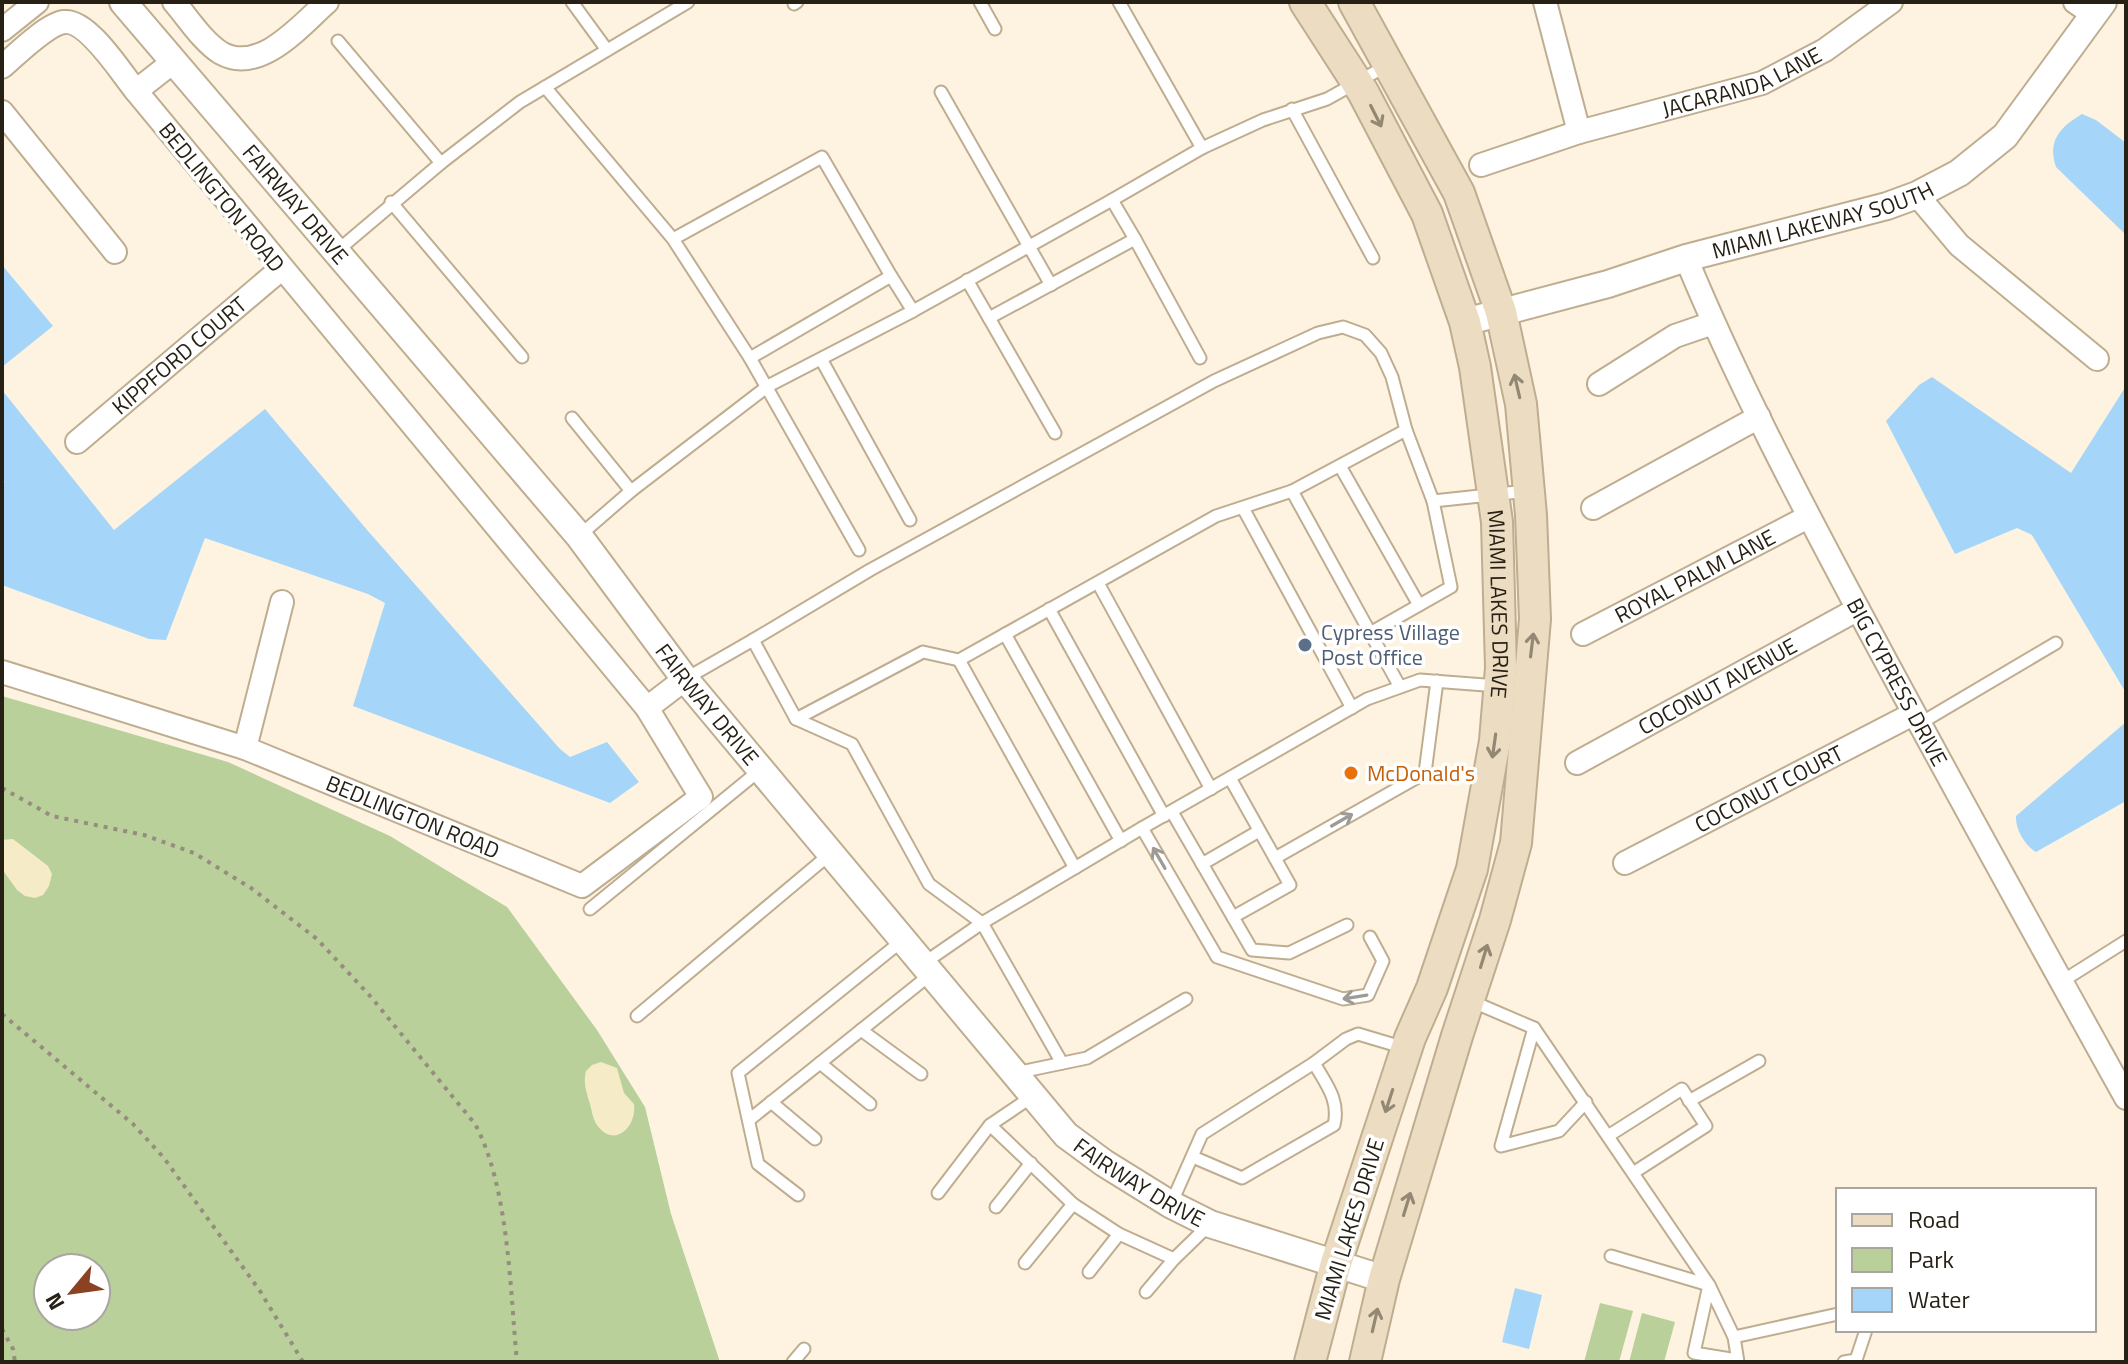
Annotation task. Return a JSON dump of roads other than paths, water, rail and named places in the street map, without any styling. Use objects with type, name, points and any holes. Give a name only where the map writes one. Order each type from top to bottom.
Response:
[{"type":"main road","name":"MIAMI LAKES DRIVE","points":[[1305,2],[1358,83],[1427,214],[1465,322],[1475,367],[1497,522],[1513,688],[1516,843],[1384,1279],[1365,1362]]},
{"type":"main road","name":"MIAMI LAKES DRIVE","points":[[1310,1362],[1336,1263],[1407,1048],[1432,988],[1472,869],[1495,741],[1535,619],[1521,404],[1501,312],[1459,193],[1354,2]]},
{"type":"street","points":[[10,16],[37,2]]},
{"type":"street","name":"FAIRWAY DRIVE","points":[[123,2],[579,536],[685,679],[1066,1135],[1170,1204],[1210,1224],[1384,1279]]},
{"type":"street","points":[[174,2],[220,52],[240,60],[261,55],[285,39],[327,2]]},
{"type":"street","points":[[1545,2],[1579,132]]},
{"type":"street","name":"JACARANDA LANE","points":[[1481,165],[1579,132],[1762,83],[1825,50],[1891,2]]},
{"type":"street","name":"MIAMI LAKEWAY SOUTH","points":[[1465,322],[1608,284],[1686,258],[1887,206],[1917,195],[1959,173],[2005,136],[2091,6]]},
{"type":"street","name":"BEDLINGTON ROAD","points":[[2,67],[48,30],[63,22],[76,24],[93,37],[281,269],[647,708],[701,797],[582,886],[245,748],[2,672]]},
{"type":"street","points":[[136,91],[173,62]]},
{"type":"street","points":[[2,112],[115,252]]},
{"type":"street","points":[[1917,195],[1959,245],[2097,359]]},
{"type":"street","name":"BIG CYPRESS DRIVE","points":[[1686,258],[1713,323],[1808,517],[2126,1098]]},
{"type":"street","name":"KIPPFORD COURT","points":[[77,442],[281,269]]},
{"type":"street","points":[[1599,384],[1675,336],[1713,323]]},
{"type":"street","points":[[1593,508],[1759,417]]},
{"type":"street","name":"ROYAL PALM LANE","points":[[1583,634],[1808,517]]},
{"type":"street","points":[[245,748],[282,602]]},
{"type":"street","name":"COCONUT AVENUE","points":[[1577,763],[1858,609]]},
{"type":"street","points":[[647,708],[685,679]]},
{"type":"street","name":"COCONUT COURT","points":[[1625,863],[1916,719]]},
{"type":"lane","points":[[572,2],[607,50]]},
{"type":"lane","points":[[335,253],[391,202],[520,102],[688,2]]},
{"type":"lane","points":[[980,2],[995,29]]},
{"type":"lane","points":[[1119,2],[1202,148]]},
{"type":"lane","points":[[338,41],[441,163]]},
{"type":"lane","points":[[579,536],[631,491],[768,386],[913,311],[1202,148],[1292,109],[1327,99],[1389,64]]},
{"type":"lane","points":[[545,87],[673,239],[768,386],[859,550]]},
{"type":"lane","points":[[941,92],[1051,285]]},
{"type":"lane","points":[[1292,109],[1373,258]]},
{"type":"lane","points":[[673,239],[822,157],[913,311]]},
{"type":"lane","points":[[1112,200],[1200,358]]},
{"type":"lane","points":[[391,202],[522,357]]},
{"type":"lane","points":[[989,318],[1135,239]]},
{"type":"lane","points":[[750,358],[891,276]]},
{"type":"lane","points":[[967,280],[1055,433]]},
{"type":"lane","points":[[685,679],[870,570],[1214,381],[1318,333],[1343,327],[1365,335],[1381,353],[1392,377],[1406,430],[1433,501],[1451,587],[1370,633]]},
{"type":"lane","points":[[821,359],[910,520]]},
{"type":"lane","points":[[572,418],[631,491]]},
{"type":"lane","points":[[796,719],[923,652],[959,660],[1216,516],[1292,491],[1406,430]]},
{"type":"lane","points":[[1340,466],[1419,605]]},
{"type":"lane","points":[[1292,491],[1400,687]]},
{"type":"lane","points":[[1433,501],[1529,491]]},
{"type":"lane","points":[[1243,508],[1352,708]]},
{"type":"lane","points":[[1098,583],[1211,789]]},
{"type":"lane","points":[[1049,609],[1168,814],[1202,864],[1252,950],[1289,953],[1347,925]]},
{"type":"lane","points":[[1005,634],[1121,841]]},
{"type":"lane","points":[[753,640],[796,719],[852,744],[929,884],[982,923],[1062,1063]]},
{"type":"lane","points":[[1916,719],[2056,643]]},
{"type":"lane","points":[[959,660],[1075,868]]},
{"type":"lane","points":[[749,1120],[861,1030],[982,923],[1367,699],[1420,680],[1513,688]]},
{"type":"lane","points":[[1275,858],[1425,773],[1437,681]]},
{"type":"lane","points":[[590,909],[761,769]]},
{"type":"lane","points":[[1230,778],[1290,885],[1233,917]]},
{"type":"lane","points":[[1142,828],[1217,957],[1343,999],[1368,995],[1383,961],[1370,937]]},
{"type":"lane","points":[[1202,864],[1259,831]]},
{"type":"lane","points":[[637,1016],[831,853]]},
{"type":"lane","points":[[798,1195],[758,1164],[738,1073],[903,940]]},
{"type":"lane","points":[[2061,982],[2126,941]]},
{"type":"lane","points":[[1014,1073],[1087,1058],[1186,999]]},
{"type":"lane","points":[[1470,1001],[1534,1028],[1709,1285],[1734,1337],[1738,1361],[1694,1353],[1709,1285]]},
{"type":"lane","points":[[1534,1028],[1501,1146],[1559,1131],[1586,1102]]},
{"type":"lane","points":[[861,1030],[921,1074]]},
{"type":"lane","points":[[1170,1204],[1202,1134],[1314,1063],[1346,1039],[1358,1034],[1407,1048]]},
{"type":"lane","points":[[1689,1101],[1759,1061]]},
{"type":"lane","points":[[820,1063],[870,1104]]},
{"type":"lane","points":[[1193,1157],[1242,1178],[1334,1125],[1337,1113],[1335,1099],[1314,1063]]},
{"type":"lane","points":[[1608,1136],[1682,1089],[1706,1126],[1633,1173]]},
{"type":"lane","points":[[938,1193],[990,1125],[1033,1096]]},
{"type":"lane","points":[[771,1102],[815,1139]]},
{"type":"lane","points":[[990,1125],[1073,1204],[1119,1234],[1174,1259]]},
{"type":"lane","points":[[996,1207],[1031,1163]]},
{"type":"lane","points":[[1025,1263],[1073,1204]]},
{"type":"lane","points":[[1146,1292],[1210,1224]]},
{"type":"lane","points":[[1089,1272],[1119,1234]]},
{"type":"lane","points":[[1611,1256],[1709,1285]]},
{"type":"lane","points":[[1734,1337],[1836,1314]]},
{"type":"lane","points":[[1844,1362],[1856,1360],[1865,1332]]},
{"type":"lane","points":[[793,1362],[804,1349]]},
{"type":"water","points":[[2082,114],[2096,120],[2126,143],[2126,235],[2056,167],[2054,142],[2067,124]]},
{"type":"water","points":[[2,265],[53,326],[2,367]]},
{"type":"water","points":[[1932,377],[2071,473],[2126,386],[2126,693],[2032,535],[2017,528],[1955,554],[1886,421],[1919,385]]},
{"type":"water","points":[[2,390],[114,530],[265,409],[560,749],[570,757],[607,742],[639,782],[610,803],[353,706],[385,603],[368,594],[205,538],[166,640],[149,639],[2,585],[2,484],[5,482],[2,478]]},
{"type":"water","points":[[2126,722],[2126,801],[2036,852],[2019,832],[2016,816]]},
{"type":"water","points":[[1515,1288],[1542,1295],[1529,1349],[1502,1342]]},
{"type":"place","name":"Cypress Village Post Office","points":[[1305,645]]},
{"type":"place","name":"McDonald's","points":[[1351,773]]}]
